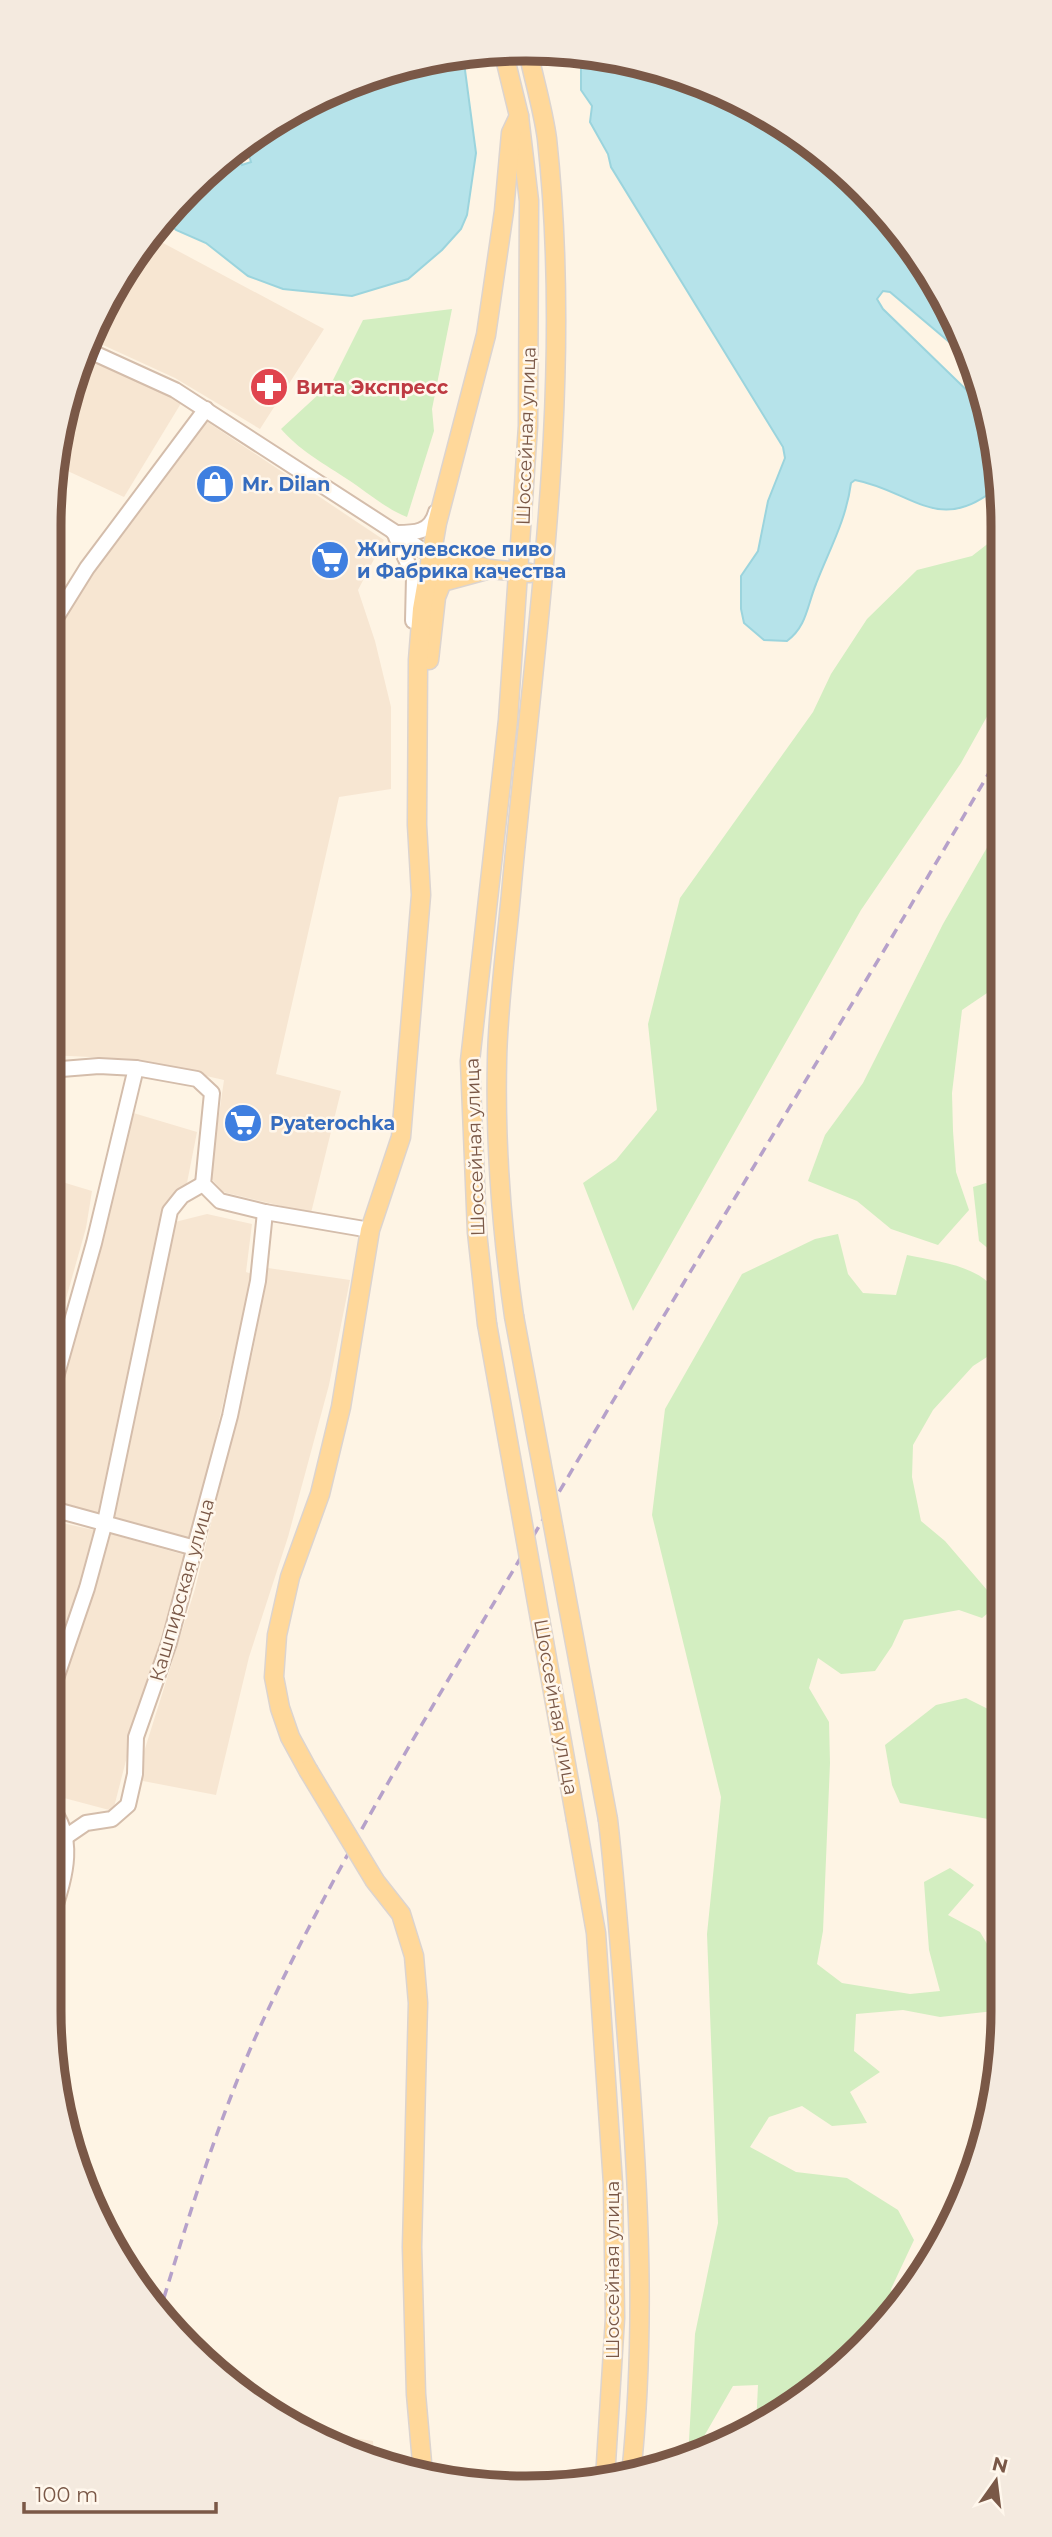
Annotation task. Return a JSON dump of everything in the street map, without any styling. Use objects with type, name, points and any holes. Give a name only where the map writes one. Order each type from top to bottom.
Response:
[{"type":"main road","name":"Шоссейная улица","points":[[530,61],[546,136],[555,263],[553,474],[545,575],[527,716],[497,1060],[502,1227],[514,1316],[608,1820],[621,1927],[638,2182],[640,2311],[632,2463]]},
{"type":"main road","name":"Шоссейная улица","points":[[506,62],[519,116],[529,201],[528,426],[508,720],[470,1061],[477,1232],[487,1324],[596,1933],[613,2184],[615,2318],[606,2469]]},
{"type":"main road","points":[[422,2464],[416,2394],[412,2246],[418,2003],[414,1956],[401,1914],[376,1881],[290,1737],[280,1708],[274,1676],[277,1635],[290,1577],[320,1494],[341,1407],[370,1230],[401,1137],[421,895],[417,825],[419,649],[430,555],[462,418],[486,335],[505,211],[511,133],[519,116]]},
{"type":"main road","points":[[430,555],[490,569],[545,575]]},
{"type":"main road","points":[[418,701],[431,652],[438,588],[451,578],[490,569]]},
{"type":"street","points":[[95,354],[175,390],[430,555]]},
{"type":"street","points":[[61,610],[87,568],[206,409]]},
{"type":"street","points":[[393,533],[424,531],[434,519],[462,418]]},
{"type":"street","points":[[393,533],[404,551],[414,577],[413,618],[419,649]]},
{"type":"street","points":[[61,1069],[99,1066],[136,1068],[197,1079],[212,1093],[203,1184]]},
{"type":"street","points":[[61,1360],[94,1243],[136,1068]]},
{"type":"street","points":[[203,1184],[220,1201],[265,1212],[370,1230]]},
{"type":"street","points":[[61,1664],[87,1588],[104,1522],[170,1211],[181,1196],[203,1184]]},
{"type":"street","name":"Кашпирская улица","points":[[67,1836],[86,1823],[112,1819],[128,1805],[135,1774],[136,1737],[169,1643],[230,1416],[258,1281],[265,1212]]},
{"type":"street","points":[[61,1511],[195,1548]]},
{"type":"street","points":[[61,1826],[67,1836],[61,1885]]},
{"type":"shaded area","points":[[159,241],[324,329],[260,429],[175,378],[99,343],[124,294]]},
{"type":"shaded area","points":[[93,358],[183,400],[124,497],[65,470],[77,406]]},
{"type":"shaded area","points":[[206,421],[384,540],[358,590],[375,641],[391,707],[391,789],[339,797],[276,1074],[341,1091],[311,1213],[223,1192],[210,1177],[224,1080],[131,1059],[61,1056],[61,623],[94,571]]},
{"type":"shaded area","points":[[130,1112],[197,1132],[186,1188],[165,1212],[101,1518],[61,1506],[61,1382]]},
{"type":"shaded area","points":[[61,1182],[92,1191],[86,1228],[61,1317]]},
{"type":"shaded area","points":[[207,1214],[252,1224],[246,1272],[252,1274],[192,1541],[114,1519],[171,1223]]},
{"type":"shaded area","points":[[268,1268],[350,1280],[329,1385],[288,1537],[249,1657],[216,1795],[143,1781],[143,1755],[195,1589],[253,1351]]},
{"type":"shaded area","points":[[61,1523],[98,1531],[61,1649]]},
{"type":"shaded area","points":[[108,1533],[188,1556],[141,1702],[113,1811],[61,1797],[61,1680]]},
{"type":"shaded area","points":[[338,2436],[373,2441],[373,2450]]},
{"type":"green space","points":[[452,309],[432,409],[434,431],[407,517],[387,507],[298,446],[281,429],[332,382],[363,320]]},
{"type":"green space","points":[[991,541],[991,709],[961,763],[861,910],[633,1311],[583,1183],[616,1160],[657,1110],[648,1024],[680,898],[813,712],[831,674],[867,619],[917,570],[972,556]]},
{"type":"green space","points":[[991,841],[991,990],[962,1010],[952,1093],[956,1172],[969,1210],[938,1245],[891,1229],[857,1201],[808,1181],[825,1135],[863,1083],[943,924]]},
{"type":"green space","points":[[986,1183],[991,1187],[991,1251],[979,1241],[973,1187]]},
{"type":"green space","points":[[838,1234],[848,1274],[863,1293],[896,1295],[907,1255],[962,1268],[975,1273],[991,1286],[991,1354],[973,1366],[933,1410],[913,1445],[912,1477],[921,1521],[945,1541],[991,1595],[991,1611],[982,1618],[959,1610],[904,1620],[892,1646],[875,1671],[841,1674],[818,1658],[809,1688],[829,1722],[830,1763],[823,1931],[817,1964],[842,1983],[910,1994],[940,1991],[929,1950],[924,1882],[950,1868],[974,1885],[948,1915],[980,1932],[991,1951],[991,2011],[940,2017],[903,2010],[856,2014],[854,2051],[880,2072],[850,2092],[867,2123],[832,2126],[802,2106],[769,2117],[750,2147],[796,2172],[847,2178],[898,2210],[914,2240],[891,2289],[893,2296],[855,2340],[809,2380],[757,2414],[758,2385],[733,2386],[703,2438],[689,2446],[695,2334],[718,2223],[707,1934],[721,1797],[652,1515],[665,1409],[742,1274],[815,1239]]},
{"type":"green space","points":[[966,1698],[991,1710],[991,1807],[988,1819],[900,1803],[892,1785],[885,1745],[936,1705]]},
{"type":"water","points":[[581,64],[646,77],[732,109],[809,157],[855,197],[895,243],[943,320],[954,346],[890,292],[883,291],[877,299],[883,309],[972,395],[982,435],[990,493],[978,501],[959,508],[942,509],[926,506],[855,480],[851,483],[841,523],[806,615],[799,629],[787,641],[764,640],[744,623],[741,609],[741,576],[758,551],[768,501],[785,458],[783,447],[611,167],[608,154],[590,122],[592,106],[581,90]]},
{"type":"water","points":[[464,65],[476,153],[467,215],[461,229],[442,250],[408,279],[352,296],[283,289],[248,276],[206,243],[172,226],[197,197],[240,159],[242,165],[251,162],[248,153],[320,109],[406,77]]},
{"type":"railway","points":[[163,2301],[235,2086],[267,2012],[326,1894],[390,1779],[583,1452],[991,769]]},
{"type":"place","name":"Вита Экспресс","points":[[269,387]]},
{"type":"place","name":"Mr. Dilan","points":[[215,484]]},
{"type":"place","name":"Жигулевское пиво и Фабрика качества","points":[[330,560]]},
{"type":"place","name":"Pyaterochka","points":[[243,1123]]}]
